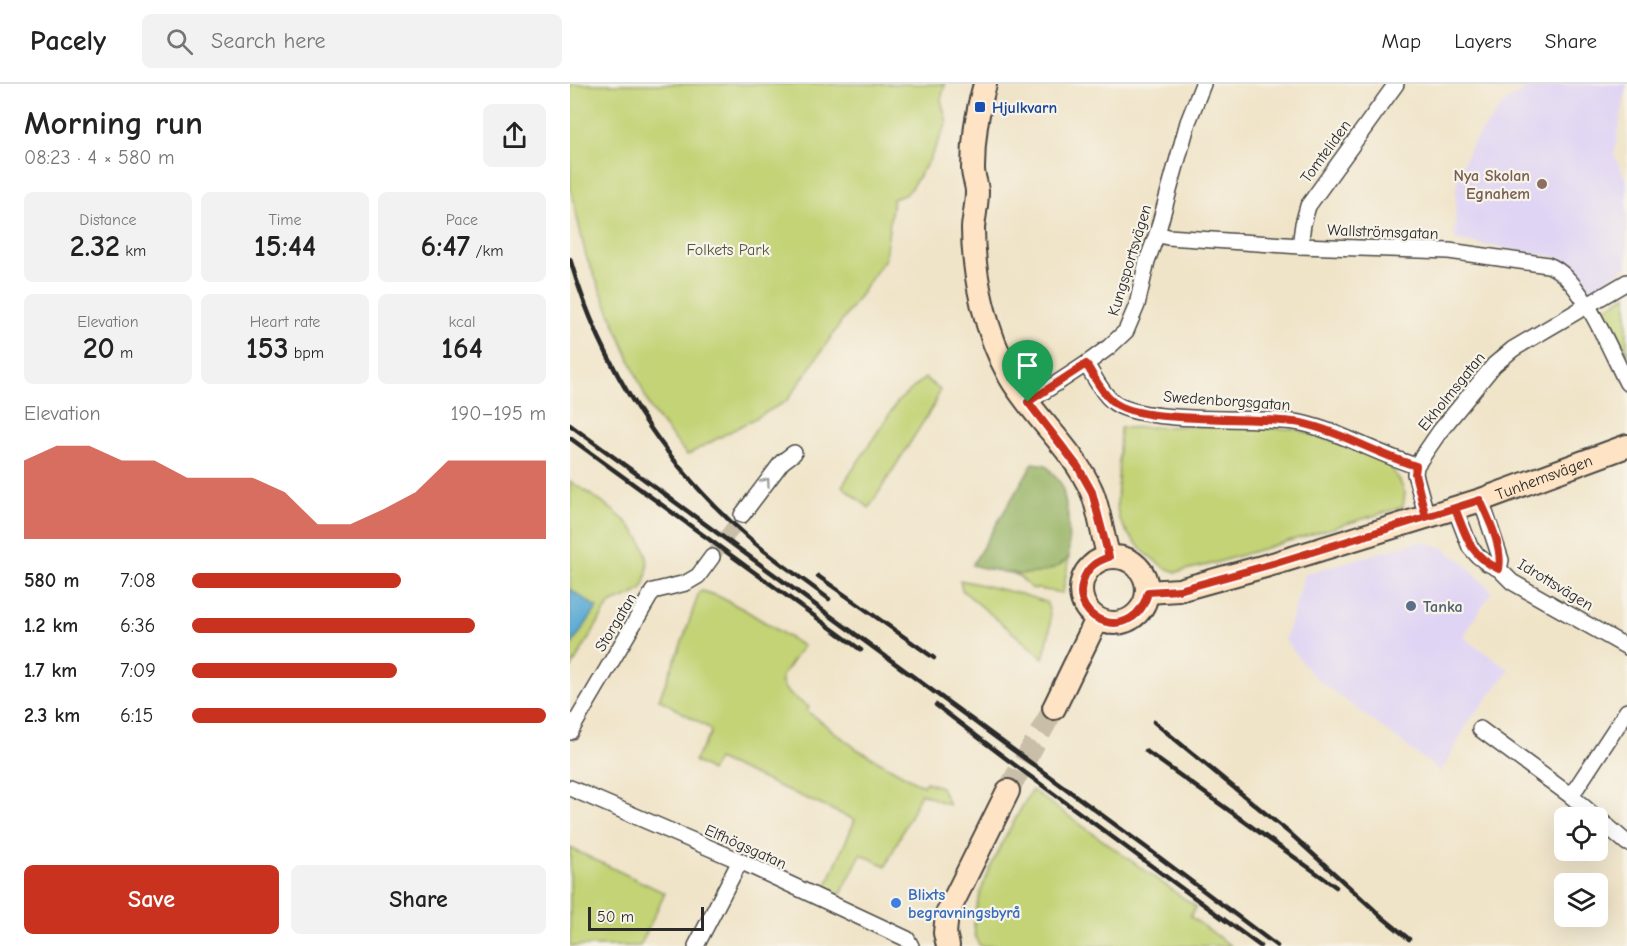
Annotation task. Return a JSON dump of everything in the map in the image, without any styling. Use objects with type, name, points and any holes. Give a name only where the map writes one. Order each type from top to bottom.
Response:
[{"type":"street","points":[[985,84],[974,151],[973,172],[977,190],[974,228],[976,266],[983,305],[1000,357],[1011,377],[1078,467],[1092,492],[1109,557]]},
{"type":"street","points":[[977,190],[985,176],[993,105],[999,84]]},
{"type":"street","name":"Kungsportsvägen","points":[[1028,402],[1086,364],[1126,331],[1137,305],[1147,261],[1157,234],[1188,123],[1203,84]]},
{"type":"street","name":"Tomteliden","points":[[1300,246],[1308,206],[1396,84]]},
{"type":"street","name":"Wallströmsgatan","points":[[1157,234],[1168,237],[1300,246],[1449,251],[1548,265],[1559,269],[1580,292],[1627,383]]},
{"type":"street","name":"Ekholmsgatan","points":[[1416,466],[1440,431],[1494,365],[1513,348],[1627,282]]},
{"type":"street","name":"Swedenborgsgatan","points":[[1086,364],[1111,401],[1123,408],[1177,416],[1299,423],[1358,442],[1416,466]]},
{"type":"street","name":"Tunhemsvägen","points":[[1148,592],[1179,590],[1276,563],[1480,500],[1627,446]]},
{"type":"street","points":[[742,515],[782,462],[794,453]]},
{"type":"street","points":[[1416,466],[1415,474],[1426,517]]},
{"type":"street","name":"Idrottsvägen","points":[[1480,500],[1501,560],[1499,569]]},
{"type":"street","name":"Idrottsvägen","points":[[1455,508],[1470,547],[1487,563],[1499,569],[1512,582],[1627,647]]},
{"type":"street","name":"Storgatan","points":[[570,732],[653,591],[686,583],[698,576],[712,556]]},
{"type":"street","points":[[1109,557],[1119,557],[1136,566],[1143,573],[1148,592],[1139,613],[1130,620],[1119,623],[1107,623],[1096,619],[1083,603],[1081,594],[1082,584],[1091,566],[1109,557]]},
{"type":"street","points":[[1054,708],[1096,619]]},
{"type":"street","points":[[1571,796],[1627,711]]},
{"type":"street","points":[[1480,729],[1584,807]]},
{"type":"street","name":"Elfhögsgatan","points":[[570,788],[740,861],[909,943]]},
{"type":"street","points":[[948,946],[945,933],[947,914],[1008,791]]},
{"type":"street","points":[[1608,827],[1627,843]]},
{"type":"street","points":[[696,946],[740,861]]},
{"type":"shaded area","name":"Nya Skolan Egnahem","points":[[1533,84],[1627,84],[1614,155],[1627,178],[1627,266],[1591,290],[1582,274],[1556,257],[1455,240],[1456,189],[1459,173],[1472,144],[1504,103]]},
{"type":"shaded area","points":[[1420,541],[1443,548],[1462,561],[1492,591],[1463,637],[1510,670],[1469,721],[1441,772],[1312,675],[1285,640],[1305,574]]},
{"type":"green space","name":"Folkets Park","points":[[570,84],[945,84],[941,100],[947,123],[929,161],[907,194],[893,199],[885,259],[787,401],[687,455],[651,410],[586,256],[570,187]]},
{"type":"green space","points":[[1627,295],[1627,354],[1602,310]]},
{"type":"green space","points":[[925,378],[940,390],[934,405],[869,508],[842,486],[898,401]]},
{"type":"green space","points":[[1198,426],[1295,429],[1358,449],[1389,465],[1405,493],[1403,507],[1208,565],[1176,572],[1165,568],[1144,552],[1128,534],[1119,519],[1117,507],[1120,428]]},
{"type":"green space","points":[[1033,463],[1046,465],[1062,485],[1068,515],[1069,557],[1059,565],[1036,573],[1010,573],[972,565]]},
{"type":"green space","points":[[570,481],[609,508],[634,530],[647,557],[647,572],[645,584],[641,589],[608,606],[570,670]]},
{"type":"green space","points":[[1069,557],[1063,593],[1031,588],[1014,574],[1050,569]]},
{"type":"green space","points":[[960,580],[1046,602],[1050,622],[1049,637],[1043,658],[962,590]]},
{"type":"green space","points":[[699,592],[718,596],[745,610],[803,646],[782,676],[782,682],[790,695],[809,707],[807,711],[857,749],[923,786],[926,782],[941,787],[949,805],[921,793],[886,866],[861,854],[841,894],[826,887],[855,820],[717,759],[711,771],[694,761],[711,733],[709,728],[659,699]]},
{"type":"green space","points":[[1032,790],[1196,907],[1190,916],[1231,946],[980,946],[975,931],[975,912],[981,891],[1001,845]]},
{"type":"green space","points":[[570,848],[665,893],[640,946],[570,946]]},
{"type":"water","points":[[570,589],[597,608],[570,647]]},
{"type":"tunnel","points":[[712,557],[742,515]]},
{"type":"tunnel","points":[[1008,791],[1054,708]]},
{"type":"railway","points":[[570,259],[599,337],[639,411],[663,446],[718,509],[749,538],[829,599]]},
{"type":"railway","points":[[570,425],[1277,946]]},
{"type":"railway","points":[[570,438],[861,650]]},
{"type":"railway","points":[[818,576],[934,658]]},
{"type":"railway","points":[[936,705],[1260,946]]},
{"type":"railway","points":[[1154,722],[1293,836],[1409,939]]},
{"type":"railway","points":[[1146,751],[1336,887]]},
{"type":"place","name":"Hjulkvarn","points":[[980,107]]},
{"type":"place","name":"Nya Skolan Egnahem","points":[[1542,184]]},
{"type":"place","name":"Tanka","points":[[1411,606]]},
{"type":"place","name":"Blixts begravningsbyrå","points":[[896,903]]},
{"type":"route","points":[[1028,402],[1078,467],[1092,492],[1101,534],[1109,557],[1091,566],[1085,574],[1081,594],[1083,603],[1089,612],[1096,619],[1107,623],[1130,620],[1139,613],[1148,592],[1179,590],[1276,563],[1455,508],[1470,547],[1487,563],[1499,569],[1501,560],[1490,523],[1480,500],[1426,517],[1418,487],[1415,474],[1416,466],[1335,434],[1299,423],[1166,415],[1123,408],[1111,401],[1086,364],[1028,402]]}]
